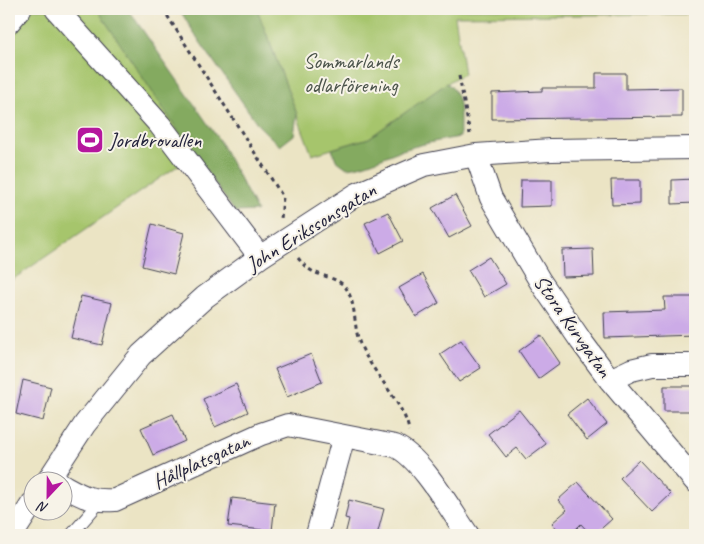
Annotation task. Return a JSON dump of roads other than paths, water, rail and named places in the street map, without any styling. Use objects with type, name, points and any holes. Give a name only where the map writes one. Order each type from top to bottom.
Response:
[{"type":"street","points":[[9,22],[20,9]]},
{"type":"street","points":[[56,9],[160,125],[260,256]]},
{"type":"street","name":"John Erikssonsgatan","points":[[59,472],[85,424],[141,355],[193,306],[260,256],[287,241],[357,194],[424,165],[476,154],[551,150],[695,148]]},
{"type":"street","name":"Stora Kurvgatan","points":[[476,154],[491,198],[540,280],[610,380],[695,481]]},
{"type":"street","points":[[610,380],[630,370],[652,365],[695,365]]},
{"type":"street","name":"Hållplatsgatan","points":[[100,502],[115,500],[272,429],[288,425],[395,446],[404,450],[416,461],[468,535]]},
{"type":"street","points":[[317,535],[344,436]]},
{"type":"street","points":[[72,491],[86,498],[100,502]]},
{"type":"street","points":[[12,535],[22,520]]},
{"type":"lane","points":[[71,535],[100,502]]},
{"type":"place","name":"Jordbrovallen","points":[[90,140]]},
{"type":"park label","name":"Sommarlands odlarförening","points":[[351,73]]}]
